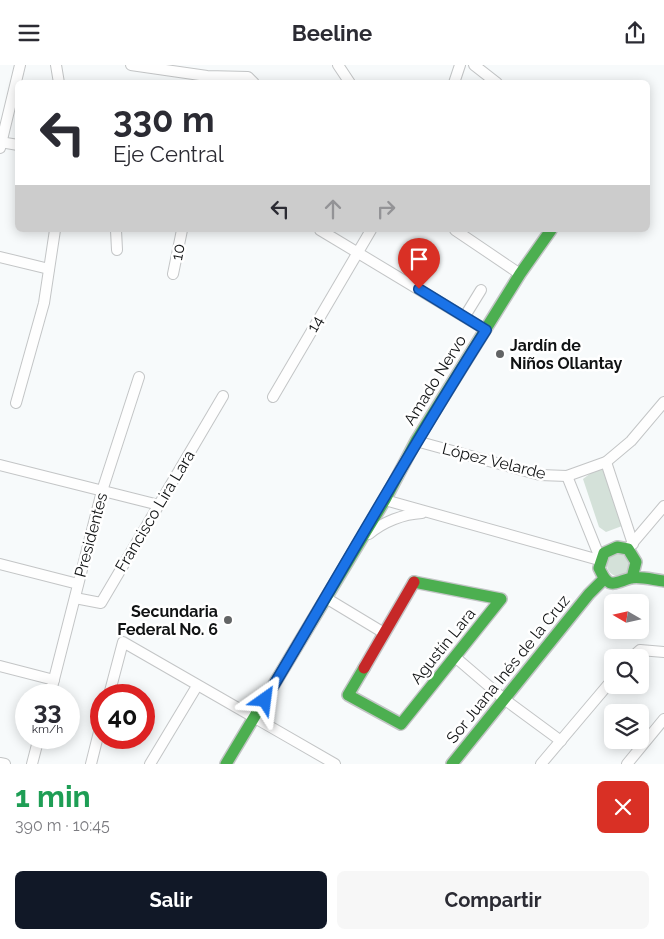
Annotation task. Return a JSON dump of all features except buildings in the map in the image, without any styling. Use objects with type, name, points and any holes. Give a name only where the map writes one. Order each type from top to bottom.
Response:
[{"type":"street","points":[[16,80],[20,65]]},
{"type":"street","points":[[56,65],[58,80]]},
{"type":"street","points":[[131,65],[206,79],[248,77],[252,80]]},
{"type":"street","points":[[338,65],[348,80]]},
{"type":"street","points":[[455,80],[460,65]]},
{"type":"street","points":[[474,65],[493,80]]},
{"type":"street","points":[[15,85],[0,144],[15,145]]},
{"type":"street","points":[[16,403],[44,303],[55,232]]},
{"type":"street","points":[[116,232],[117,250]]},
{"type":"street","name":"10","points":[[173,273],[182,232]]},
{"type":"street","points":[[323,232],[486,330]]},
{"type":"street","name":"14","points":[[273,397],[370,232]]},
{"type":"street","points":[[458,232],[520,274]]},
{"type":"street","name":"Amado Nervo","points":[[226,764],[385,500],[416,441],[520,274],[550,232]]},
{"type":"street","points":[[0,257],[50,269]]},
{"type":"street","points":[[465,316],[481,289]]},
{"type":"street","name":"Presidentes","points":[[53,684],[102,491],[139,377]]},
{"type":"street","name":"Francisco Lira Lara","points":[[75,598],[101,603],[223,396]]},
{"type":"street","name":"López Velarde","points":[[416,441],[540,475],[567,477],[606,462],[631,441],[664,401]]},
{"type":"street","points":[[606,462],[636,562],[632,577]]},
{"type":"street","points":[[0,465],[159,505]]},
{"type":"street","points":[[567,477],[600,559]]},
{"type":"street","points":[[385,500],[600,559]]},
{"type":"street","points":[[664,506],[630,546],[609,548],[600,559],[598,568],[604,579],[619,584],[632,577],[664,581]]},
{"type":"street","points":[[357,545],[379,525],[410,514],[429,512]]},
{"type":"street","points":[[0,564],[78,584]]},
{"type":"street","name":"Sor Juana Inés de la Cruz","points":[[452,764],[589,594],[604,579]]},
{"type":"street","name":"Agustín Lara","points":[[414,583],[501,599],[454,657],[401,725],[348,695],[414,583]]},
{"type":"street","points":[[326,598],[384,633]]},
{"type":"street","points":[[112,684],[123,642],[335,764]]},
{"type":"street","points":[[649,650],[664,652]]},
{"type":"street","points":[[454,657],[504,699],[562,741]]},
{"type":"street","points":[[0,666],[54,680]]},
{"type":"street","points":[[150,764],[197,686]]},
{"type":"street","points":[[541,764],[604,690]]},
{"type":"street","points":[[627,764],[664,719]]},
{"type":"street","points":[[32,764],[36,749]]},
{"type":"street","points":[[91,764],[95,749]]},
{"type":"street","points":[[0,763],[5,764]]},
{"type":"shaded area","points":[[595,470],[607,471],[623,520],[622,526],[606,532],[599,527],[583,479]]},
{"type":"shaded area","points":[[618,554],[628,561],[629,565],[622,575],[618,576],[608,569],[607,565],[614,555]]},
{"type":"traffic: fast","points":[[226,764],[385,500],[416,441],[520,274],[550,232]]},
{"type":"traffic: fast","points":[[632,578],[636,562],[628,549],[617,547],[604,553],[599,568],[609,582],[616,583],[631,578],[664,581]]},
{"type":"traffic: fast","points":[[452,764],[589,594],[604,579]]},
{"type":"traffic: fast","points":[[364,668],[348,695],[401,724],[501,599],[414,582]]},
{"type":"traffic: jam","points":[[364,668],[414,582]]},
{"type":"place","name":"Jardín de Niños Ollantay","points":[[500,354]]},
{"type":"place","name":"Secundaria Federal No. 6","points":[[228,620]]},
{"type":"route","points":[[265,700],[385,500],[416,441],[486,330],[419,289]]}]
